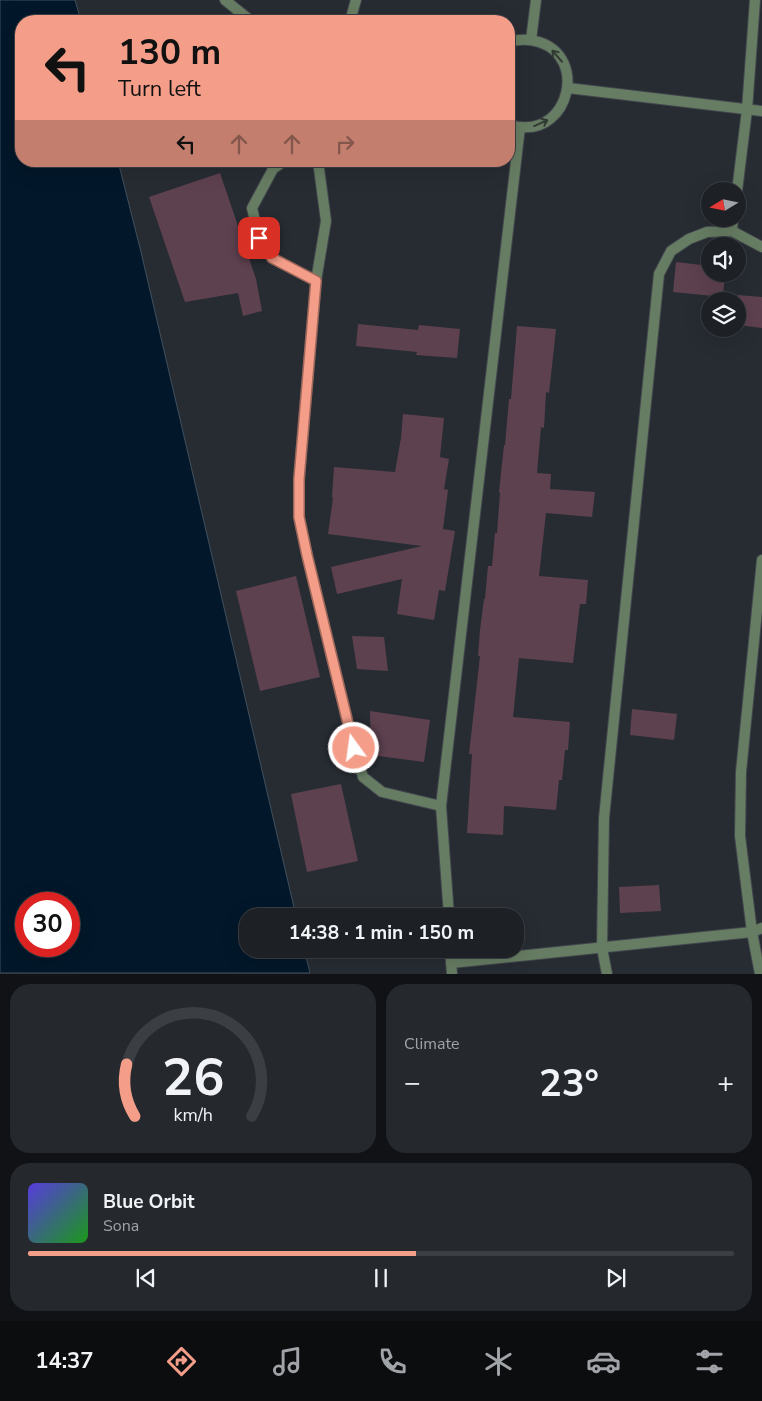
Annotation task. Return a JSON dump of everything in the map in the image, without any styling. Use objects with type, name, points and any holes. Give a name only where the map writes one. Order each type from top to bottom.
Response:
[{"type":"street","points":[[225,0],[243,15]]},
{"type":"street","points":[[352,15],[356,0]]},
{"type":"street","points":[[531,40],[536,0]]},
{"type":"street","points":[[737,182],[747,110],[755,0]]},
{"type":"street","points":[[515,40],[531,40],[544,44],[555,51],[563,62],[568,88],[564,101],[557,113],[546,121],[534,126],[515,126]]},
{"type":"street","points":[[568,88],[762,111]]},
{"type":"street","points":[[447,908],[441,806],[520,127]]},
{"type":"street","points":[[277,167],[273,170],[252,208],[259,238],[272,258],[316,281]]},
{"type":"street","points":[[319,167],[326,221],[316,281],[299,479],[299,517],[354,748],[363,777],[382,792],[441,806]]},
{"type":"street","points":[[607,974],[602,948],[604,818],[658,274],[671,251],[689,239],[707,232],[732,231],[762,247]]},
{"type":"street","points":[[760,974],[752,932],[740,836],[741,772],[762,560]]},
{"type":"street","points":[[451,968],[602,948],[752,932],[762,928]]},
{"type":"water","points":[[0,0],[75,0],[79,15],[15,15],[15,167],[120,167],[294,908],[239,908],[239,958],[306,958],[310,973],[0,973]]},
{"type":"building","points":[[220,173],[256,279],[262,311],[243,316],[238,293],[185,302],[149,197]]},
{"type":"building","points":[[676,262],[701,265],[701,282],[724,282],[723,292],[701,292],[701,295],[673,292]]},
{"type":"building","points":[[746,296],[762,297],[762,328],[746,326]]},
{"type":"building","points":[[358,324],[418,330],[419,325],[460,329],[457,358],[416,355],[417,352],[356,346]]},
{"type":"building","points":[[517,326],[556,329],[549,393],[546,392],[544,428],[541,427],[537,473],[551,474],[550,489],[595,492],[592,517],[546,513],[539,576],[588,580],[586,604],[580,604],[573,663],[519,658],[513,717],[570,722],[568,750],[565,750],[562,780],[559,780],[556,810],[504,806],[503,835],[467,833],[472,754],[469,754],[480,656],[478,656],[480,630],[488,566],[492,566],[495,533],[497,533],[499,492],[509,399],[511,399]]},
{"type":"building","points":[[403,414],[444,418],[440,457],[449,459],[444,489],[448,490],[443,529],[455,531],[445,591],[439,590],[434,620],[397,614],[402,579],[337,594],[331,567],[422,546],[328,534],[333,498],[334,467],[395,472]]},
{"type":"building","points":[[296,576],[320,677],[260,691],[236,591]]},
{"type":"building","points":[[352,636],[384,637],[388,671],[357,669]]},
{"type":"building","points":[[632,709],[677,714],[674,740],[630,735]]},
{"type":"building","points":[[370,711],[430,720],[424,762],[371,755]]},
{"type":"building","points":[[341,784],[358,861],[307,872],[291,794]]},
{"type":"building","points":[[659,885],[661,911],[620,913],[619,887]]},
{"type":"route","points":[[259,238],[272,258],[316,281],[299,479],[299,517],[354,748]]}]
